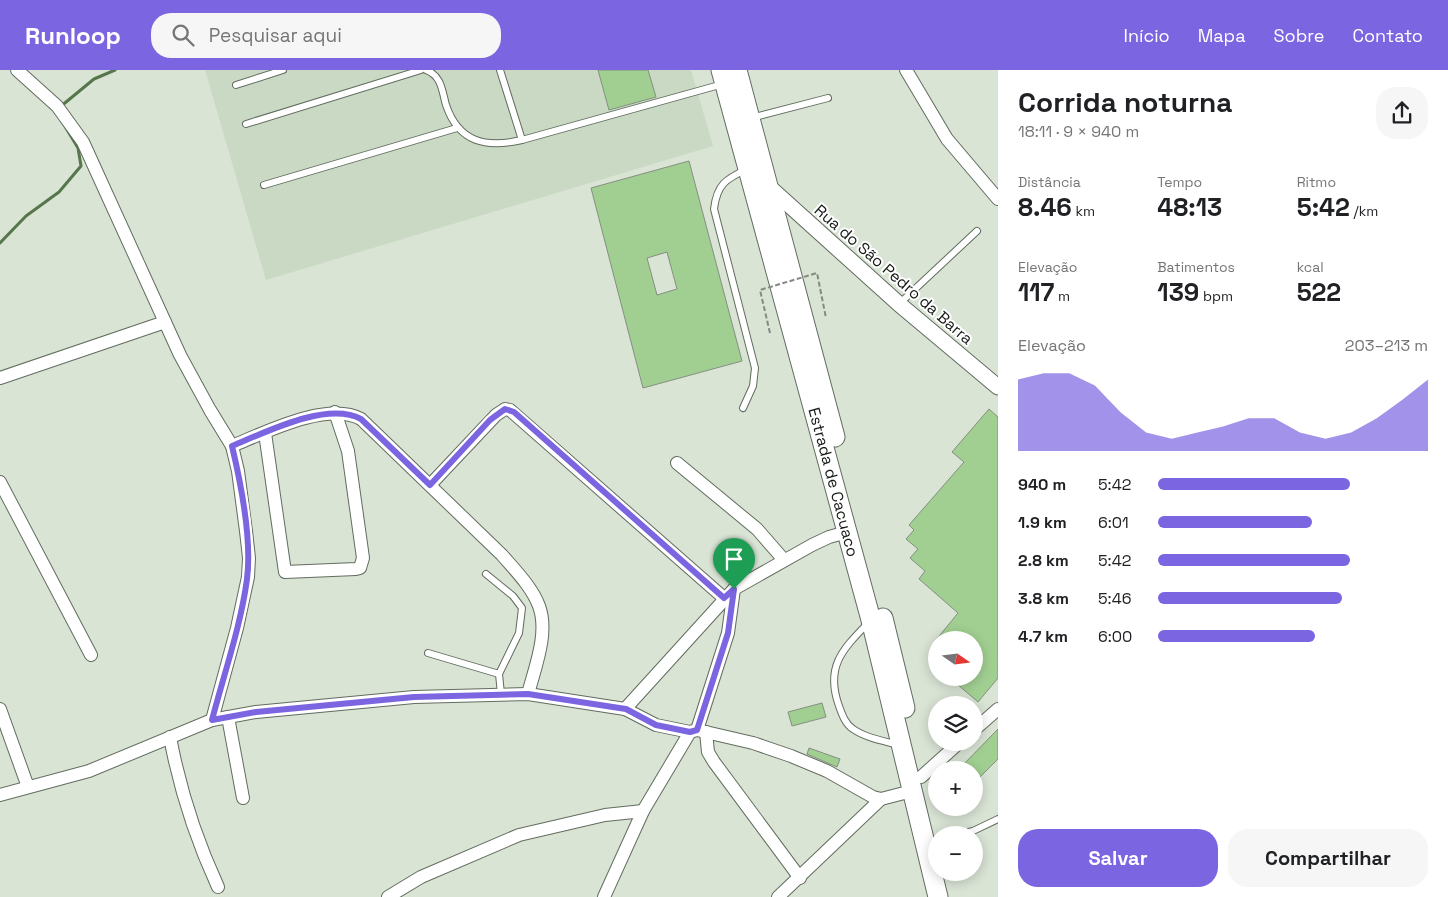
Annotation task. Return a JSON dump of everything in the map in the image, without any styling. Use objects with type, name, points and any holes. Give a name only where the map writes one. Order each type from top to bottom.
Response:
[{"type":"main road","name":"Estrada de Cacuaco","points":[[728,75],[750,118],[893,655],[938,897]]},
{"type":"main road","name":"Estrada de Cacuaco","points":[[728,75],[748,168],[871,620],[901,746],[916,784],[928,827]]},
{"type":"main road","points":[[944,881],[948,897]]},
{"type":"street","points":[[16,70],[56,106],[83,142],[165,322],[210,410],[232,446],[238,471],[246,531],[249,558],[248,578],[237,628],[212,720]]},
{"type":"street","points":[[906,70],[947,140],[998,199]]},
{"type":"street","name":"Rua do São Pedro da Barra","points":[[767,185],[899,304],[998,387]]},
{"type":"street","points":[[0,378],[165,322]]},
{"type":"street","points":[[430,485],[496,415],[505,409],[510,410],[724,598]]},
{"type":"street","points":[[232,446],[303,420],[335,412],[350,414],[361,419],[502,555],[518,574],[538,604],[542,619],[542,632],[528,694]]},
{"type":"street","points":[[265,433],[285,572],[360,568],[363,558],[353,480],[346,440],[335,412]]},
{"type":"street","points":[[677,464],[757,529],[784,560]]},
{"type":"street","points":[[0,482],[91,655]]},
{"type":"street","points":[[626,709],[734,589],[829,537],[847,532]]},
{"type":"street","points":[[604,897],[643,811],[698,731],[728,633],[734,589]]},
{"type":"street","points":[[0,795],[89,771],[212,720],[414,697],[528,694],[626,709],[656,725],[698,731],[753,743],[827,771],[873,797],[881,799]]},
{"type":"street","points":[[0,709],[28,787]]},
{"type":"street","points":[[983,722],[998,709]]},
{"type":"street","points":[[228,717],[243,798]]},
{"type":"street","points":[[698,731],[714,762],[800,878]]},
{"type":"street","points":[[170,736],[180,784],[196,840],[218,888]]},
{"type":"street","points":[[778,897],[881,799],[916,784],[951,751]]},
{"type":"street","points":[[388,897],[421,877],[519,835],[605,815],[643,811]]},
{"type":"lane","points":[[236,85],[283,70]]},
{"type":"lane","points":[[246,124],[421,70]]},
{"type":"lane","points":[[426,70],[433,73],[440,82],[446,105],[457,128],[464,134],[488,144],[522,140],[728,75]]},
{"type":"lane","points":[[500,70],[522,140]]},
{"type":"lane","points":[[750,118],[828,98]]},
{"type":"lane","points":[[264,184],[457,128]]},
{"type":"lane","points":[[743,408],[753,386],[756,368],[714,209],[719,190],[726,179],[748,168]]},
{"type":"lane","points":[[899,304],[976,231]]},
{"type":"lane","points":[[486,574],[513,596],[522,608],[519,633],[498,674],[501,694]]},
{"type":"lane","points":[[871,620],[843,650],[838,659],[833,676],[836,699],[850,727],[861,734],[901,746]]},
{"type":"lane","points":[[428,653],[498,674]]},
{"type":"lane","points":[[983,826],[998,819]]},
{"type":"path","points":[[770,333],[760,290],[817,273],[826,318]]},
{"type":"shaded area","points":[[205,70],[691,70],[713,146],[266,280]]},
{"type":"building","points":[[598,70],[648,70],[656,97],[609,110]]},
{"type":"building","points":[[689,161],[742,361],[643,388],[591,188]],"holes":[[[667,252],[677,289],[657,295],[647,258]]]},
{"type":"building","points":[[989,409],[998,417],[998,678],[983,696],[971,696],[959,686],[983,686],[983,631],[943,631],[958,613],[919,579],[925,571],[910,558],[918,549],[906,539],[914,530],[909,525],[964,462],[952,452]]},
{"type":"building","points":[[822,703],[826,717],[792,726],[788,712]]},
{"type":"building","points":[[998,729],[998,759],[983,774],[983,761],[967,761],[977,751],[983,751],[983,744]]},
{"type":"building","points":[[809,748],[840,759],[837,767],[807,754]]},
{"type":"waterway","points":[[60,107],[94,79],[115,70]]},
{"type":"waterway","points":[[0,243],[26,216],[59,192],[81,166],[78,148],[63,123]]},
{"type":"route","points":[[505,409],[510,410],[724,598],[734,589],[728,633],[697,730],[690,732],[656,725],[626,709],[528,694],[438,695],[256,712],[212,720],[237,628],[248,578],[249,558],[246,531],[238,471],[232,446],[315,416],[335,412],[350,414],[361,419],[430,485],[496,415],[505,409]]}]
